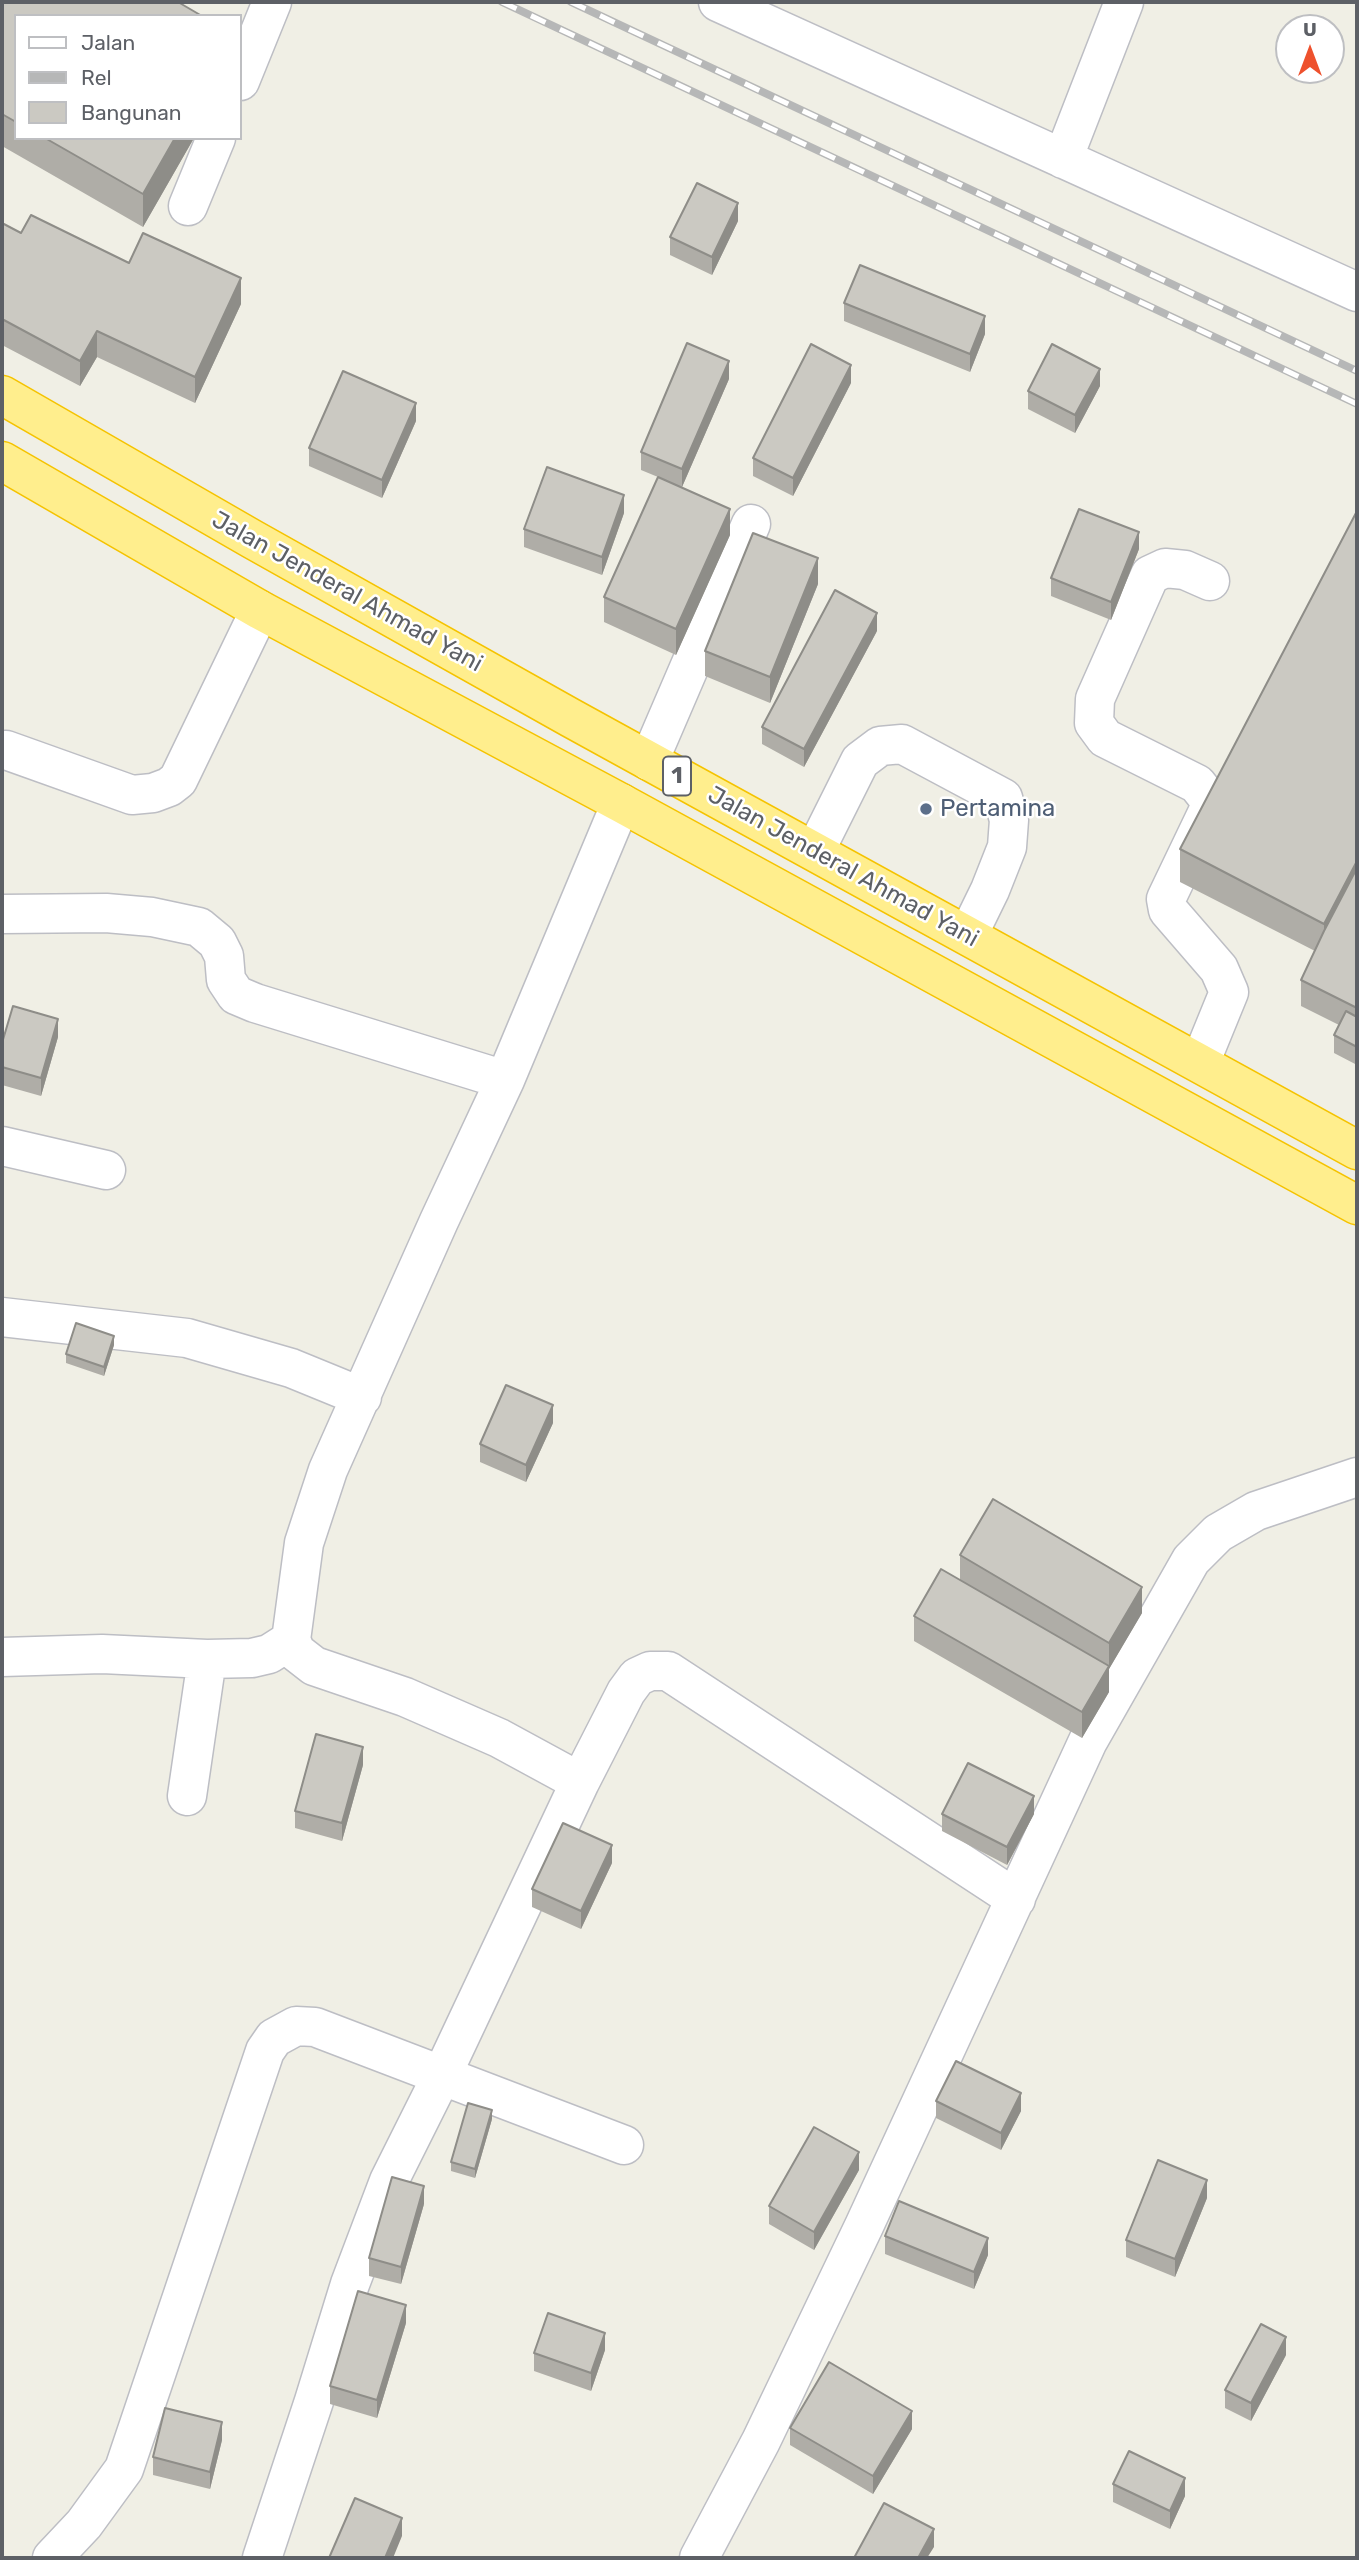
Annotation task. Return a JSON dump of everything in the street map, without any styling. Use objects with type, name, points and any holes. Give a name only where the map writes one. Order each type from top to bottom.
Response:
[{"type":"highway","name":"Jalan Jenderal Ahmad Yani","points":[[2,395],[264,546],[649,761],[1357,1150]]},
{"type":"highway","name":"Jalan Jenderal Ahmad Yani","points":[[2,461],[260,610],[621,803],[1357,1205]]},
{"type":"street","points":[[242,75],[272,2]]},
{"type":"street","points":[[718,2],[1357,292]]},
{"type":"street","points":[[1063,159],[1124,2]]},
{"type":"street","points":[[188,206],[215,140]]},
{"type":"street","points":[[649,761],[751,524]]},
{"type":"street","points":[[1199,1063],[1229,992],[1219,969],[1168,910],[1166,899],[1212,803],[1197,784],[1105,738],[1094,723],[1095,699],[1150,575],[1166,568],[1185,570],[1210,581]]},
{"type":"street","points":[[6,750],[132,795],[153,793],[169,787],[178,780],[260,610]]},
{"type":"street","points":[[815,851],[860,761],[880,746],[902,744],[1003,798],[1009,820],[1007,847],[968,935]]},
{"type":"street","points":[[580,1782],[499,1738],[417,1702],[314,1666],[296,1652],[291,1640],[304,1544],[328,1470],[505,1080],[621,803]]},
{"type":"street","points":[[2,914],[106,913],[152,917],[200,927],[217,942],[224,956],[226,981],[236,995],[505,1080]]},
{"type":"street","points":[[2,1146],[106,1170]]},
{"type":"street","points":[[2,1317],[187,1338],[223,1346],[291,1368],[362,1397]]},
{"type":"street","points":[[699,2558],[761,2441],[1088,1741],[1191,1560],[1218,1533],[1256,1511],[1357,1476]]},
{"type":"street","points":[[2,1657],[102,1654],[207,1659],[252,1658],[269,1654],[291,1640]]},
{"type":"street","points":[[187,1796],[207,1659]]},
{"type":"street","points":[[262,2558],[350,2284],[389,2181],[580,1782],[626,1692],[637,1678],[650,1671],[668,1671],[1016,1899]]},
{"type":"street","points":[[52,2558],[84,2524],[124,2469],[265,2051],[274,2038],[296,2026],[315,2027],[624,2145]]},
{"type":"building","points":[[2,2],[178,2],[199,14],[14,14],[14,121],[2,114]]},
{"type":"building","points":[[48,140],[174,140],[143,194]]},
{"type":"building","points":[[697,183],[738,203],[712,257],[670,237]]},
{"type":"building","points":[[31,215],[129,263],[143,233],[241,278],[195,377],[97,331],[80,361],[2,319],[2,223],[21,233]]},
{"type":"building","points":[[860,265],[985,316],[970,354],[844,303]]},
{"type":"building","points":[[687,343],[729,361],[682,469],[641,452]]},
{"type":"building","points":[[811,344],[851,365],[793,478],[753,458]]},
{"type":"building","points":[[1052,344],[1100,369],[1075,415],[1028,391]]},
{"type":"building","points":[[343,371],[416,403],[382,480],[309,448]]},
{"type":"building","points":[[547,467],[624,495],[602,557],[524,529]]},
{"type":"building","points":[[658,477],[730,509],[676,629],[604,597]]},
{"type":"building","points":[[1079,509],[1139,532],[1111,602],[1051,578]]},
{"type":"building","points":[[1357,511],[1357,861],[1324,924],[1180,849]]},
{"type":"building","points":[[753,533],[818,558],[770,677],[705,651]]},
{"type":"building","points":[[835,590],[877,613],[804,749],[762,727]]},
{"type":"building","points":[[1357,868],[1357,1008],[1301,980]]},
{"type":"building","points":[[13,1006],[58,1019],[41,1078],[2,1067],[2,1043]]},
{"type":"building","points":[[1346,1011],[1357,1017],[1357,1047],[1334,1035]]},
{"type":"building","points":[[76,1323],[114,1336],[104,1367],[66,1354]]},
{"type":"building","points":[[506,1385],[553,1405],[526,1465],[480,1444]]},
{"type":"building","points":[[993,1499],[1142,1587],[1109,1643],[960,1555]]},
{"type":"building","points":[[941,1569],[1109,1666],[1082,1712],[914,1616]]},
{"type":"building","points":[[316,1734],[363,1747],[342,1823],[295,1811]]},
{"type":"building","points":[[968,1763],[1034,1796],[1007,1847],[942,1814]]},
{"type":"building","points":[[563,1823],[612,1845],[581,1911],[532,1889]]},
{"type":"building","points":[[956,2061],[1021,2093],[1001,2133],[936,2101]]},
{"type":"building","points":[[468,2103],[492,2110],[475,2169],[451,2162]]},
{"type":"building","points":[[814,2127],[859,2152],[814,2232],[769,2206]]},
{"type":"building","points":[[1158,2160],[1207,2180],[1175,2259],[1126,2240]]},
{"type":"building","points":[[392,2177],[424,2186],[401,2267],[369,2258]]},
{"type":"building","points":[[899,2201],[988,2238],[974,2272],[885,2236]]},
{"type":"building","points":[[358,2291],[406,2305],[377,2400],[330,2386]]},
{"type":"building","points":[[548,2313],[605,2333],[591,2373],[534,2353]]},
{"type":"building","points":[[1261,2324],[1286,2337],[1251,2403],[1225,2390]]},
{"type":"building","points":[[829,2362],[912,2411],[873,2476],[790,2428]]},
{"type":"building","points":[[165,2408],[222,2422],[210,2472],[153,2457]]},
{"type":"building","points":[[1129,2451],[1185,2478],[1170,2511],[1113,2484]]},
{"type":"building","points":[[355,2498],[402,2518],[385,2558],[329,2558]]},
{"type":"building","points":[[884,2503],[934,2529],[918,2558],[854,2558]]},
{"type":"railway","points":[[502,2],[1357,404]]},
{"type":"railway","points":[[571,2],[1357,371]]},
{"type":"place","name":"Pertamina","points":[[926,809]]}]
